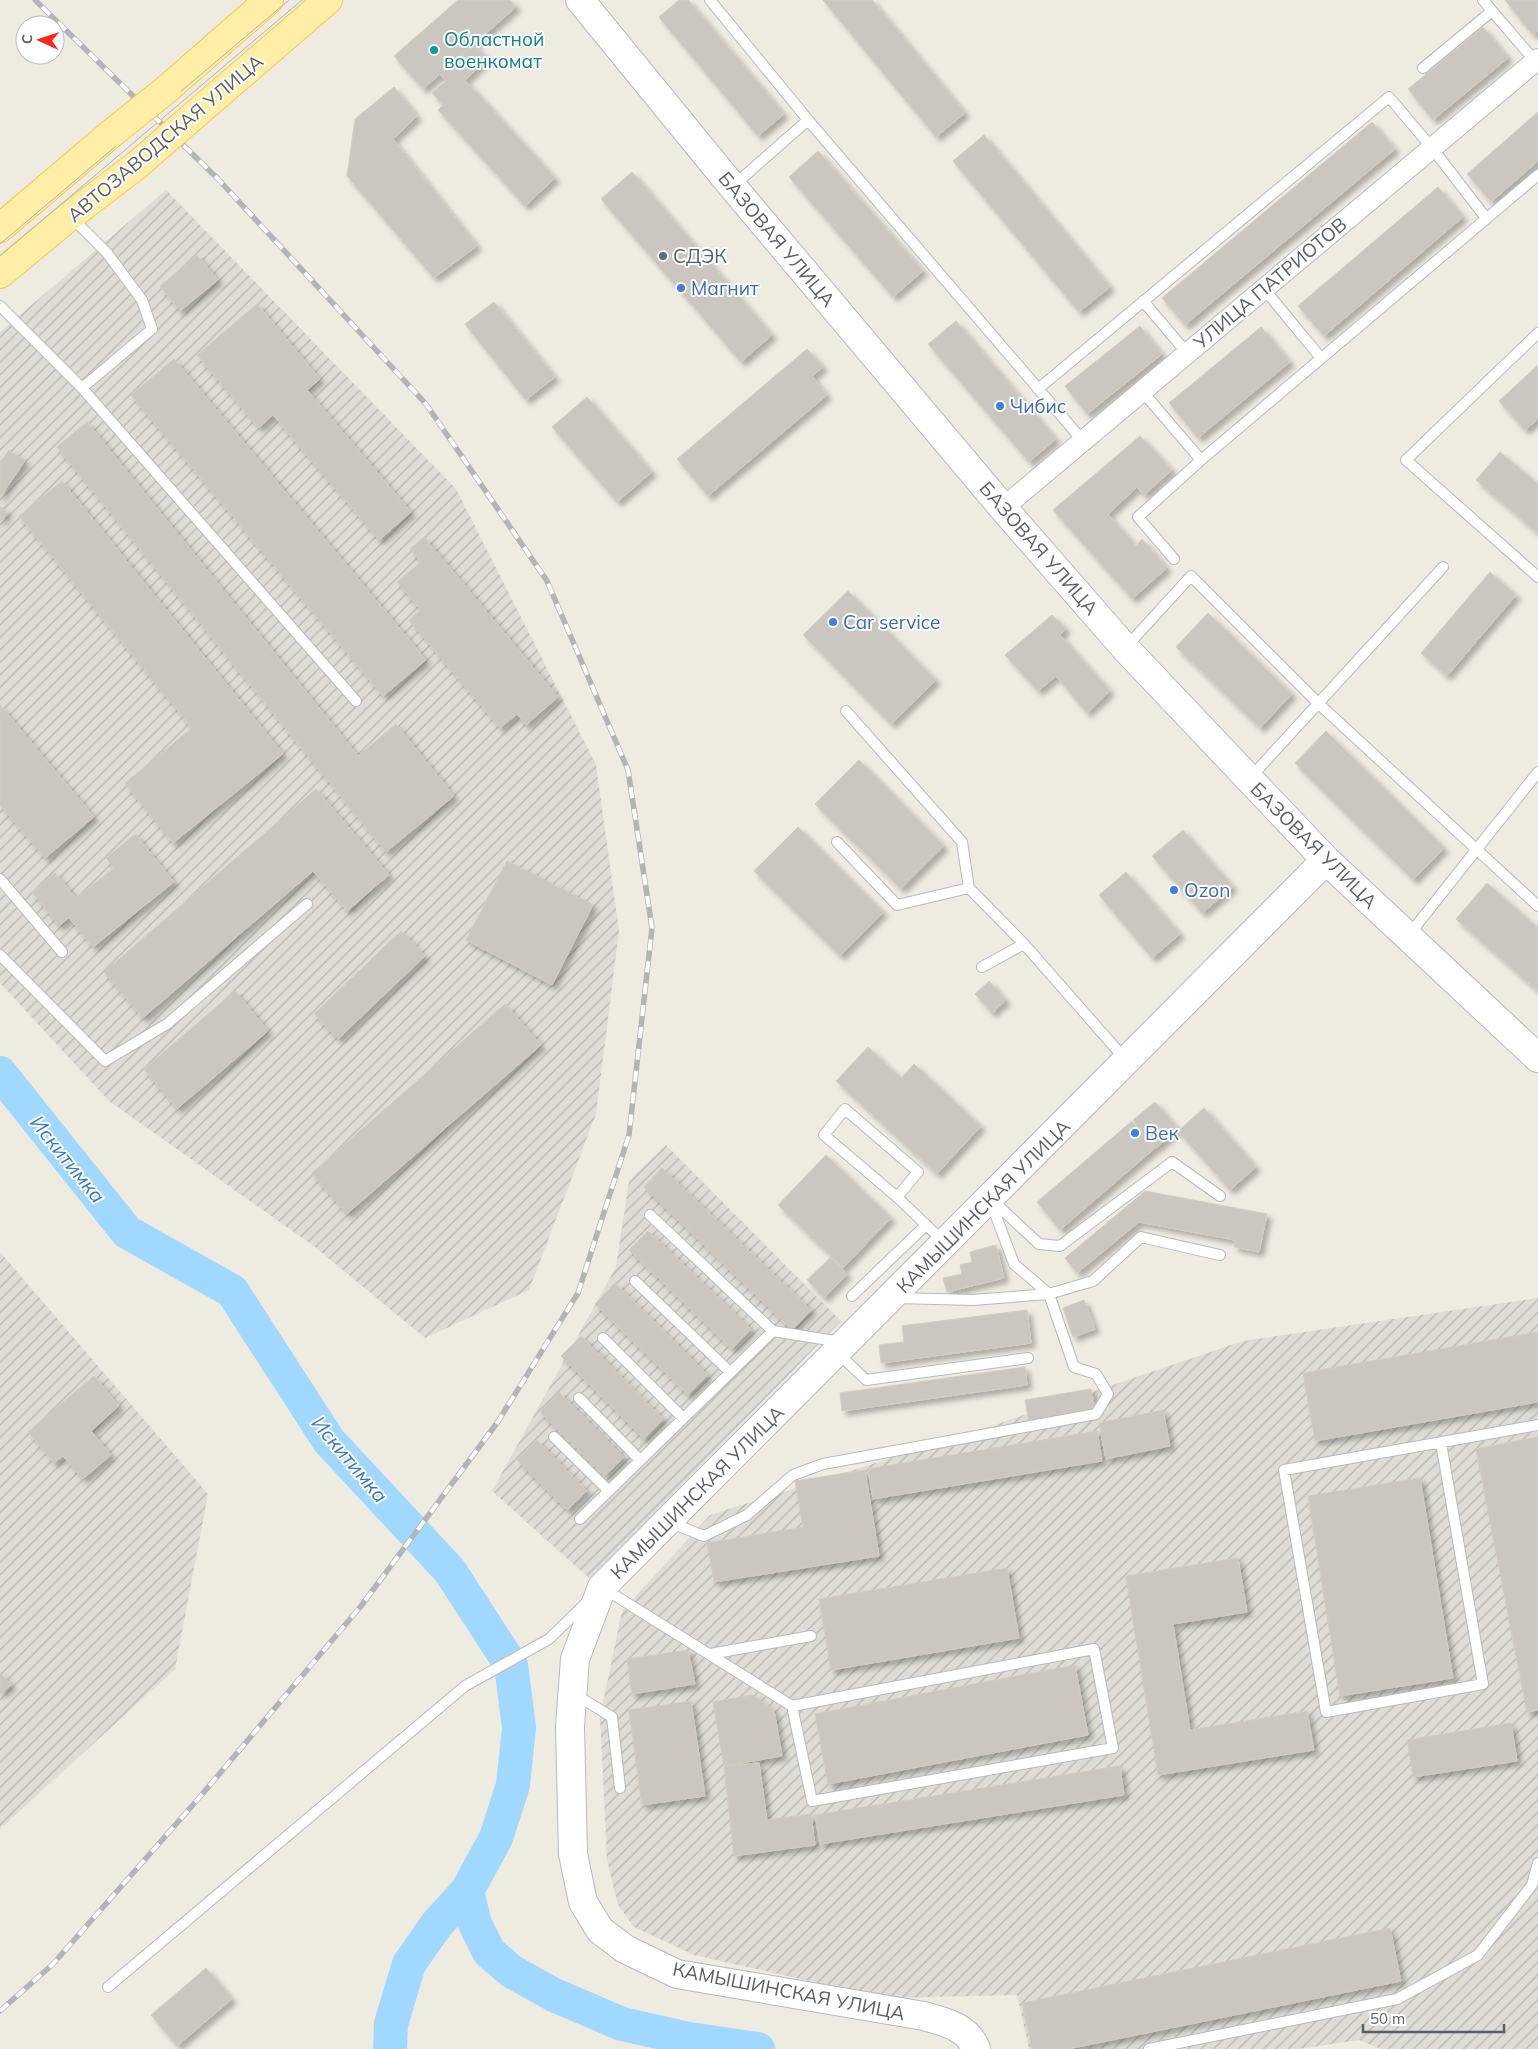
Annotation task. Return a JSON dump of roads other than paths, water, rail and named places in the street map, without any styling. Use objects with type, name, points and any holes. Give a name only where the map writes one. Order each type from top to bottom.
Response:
[{"type":"main road","name":"АВТОЗАВОДСКАЯ УЛИЦА","points":[[0,274],[137,164],[328,0]]},
{"type":"main road","name":"АВТОЗАВОДСКАЯ УЛИЦА","points":[[0,228],[167,89],[263,2]]},
{"type":"street","name":"БАЗОВАЯ УЛИЦА","points":[[580,0],[732,186],[1003,508],[1125,648],[1326,860],[1538,1058]]},
{"type":"street","name":"УЛИЦА ПАТРИОТОВ","points":[[1003,508],[1537,60]]},
{"type":"street","name":"КАМЫШИНСКАЯ УЛИЦА","points":[[976,2049],[973,2041],[965,2032],[950,2024],[924,2016],[677,1974],[625,1949],[600,1930],[583,1902],[573,1854],[570,1726],[575,1659],[602,1587],[946,1244],[1326,860]]},
{"type":"lane","points":[[710,0],[808,120],[1082,441]]},
{"type":"lane","points":[[1483,0],[1537,60]]},
{"type":"lane","points":[[1423,68],[1492,11]]},
{"type":"lane","points":[[1038,389],[1388,97],[1432,148],[1486,218]]},
{"type":"lane","points":[[732,186],[808,120]]},
{"type":"lane","points":[[1174,559],[1138,517],[1201,460],[1538,175]]},
{"type":"lane","points":[[70,216],[106,253],[142,300],[152,329],[82,388]]},
{"type":"lane","points":[[1264,289],[1321,358]]},
{"type":"lane","points":[[1143,301],[1187,353]]},
{"type":"lane","points":[[0,306],[82,388],[356,701]]},
{"type":"lane","points":[[1538,333],[1406,460],[1538,577]]},
{"type":"lane","points":[[1142,391],[1201,460]]},
{"type":"lane","points":[[1249,780],[1443,567]]},
{"type":"lane","points":[[1125,648],[1191,576],[1320,704],[1538,906]]},
{"type":"lane","points":[[846,711],[962,842],[969,888],[1024,944],[1127,1061]]},
{"type":"lane","points":[[1407,937],[1538,772]]},
{"type":"lane","points":[[837,842],[896,905],[969,888]]},
{"type":"lane","points":[[0,879],[62,952]]},
{"type":"lane","points":[[0,955],[105,1061],[167,1024],[307,904]]},
{"type":"lane","points":[[982,967],[1024,944]]},
{"type":"lane","points":[[897,1197],[918,1172],[845,1110],[824,1135],[897,1197],[946,1244]]},
{"type":"lane","points":[[990,1199],[1039,1244],[1060,1246],[1172,1162],[1220,1196]]},
{"type":"lane","points":[[668,1522],[704,1536],[747,1515],[793,1475],[823,1464],[1096,1414],[1108,1394],[1096,1374],[1074,1367],[1049,1294],[1014,1264],[990,1199]]},
{"type":"lane","points":[[650,1215],[772,1331],[842,1347],[866,1380],[1028,1358]]},
{"type":"lane","points":[[852,1296],[926,1225]]},
{"type":"lane","points":[[891,1298],[973,1300],[1049,1294],[1093,1281],[1141,1237],[1220,1255]]},
{"type":"lane","points":[[635,1281],[730,1372]]},
{"type":"lane","points":[[580,1519],[772,1331]]},
{"type":"lane","points":[[603,1338],[683,1418]]},
{"type":"lane","points":[[579,1398],[640,1460]]},
{"type":"lane","points":[[1441,1443],[1483,1684],[1326,1712],[1284,1470],[1538,1425]]},
{"type":"lane","points":[[554,1437],[609,1491]]},
{"type":"lane","points":[[108,1987],[465,1686],[549,1639],[602,1587],[792,1706],[1094,1649],[1114,1748],[812,1801],[792,1706]]},
{"type":"lane","points":[[710,1654],[811,1636]]},
{"type":"lane","points":[[573,1693],[612,1717],[620,1788]]},
{"type":"lane","points":[[1149,2049],[1397,1999],[1478,1955],[1532,1885],[1538,1863]]},
{"type":"waterway","name":"Искитимка","points":[[0,1073],[127,1232],[232,1291],[329,1441],[450,1571],[511,1665],[519,1728],[513,1785],[496,1838],[467,1891],[437,1924],[409,1964],[391,2024],[390,2049]]},
{"type":"waterway","points":[[467,1891],[475,1924],[489,1952],[511,1971],[554,1995],[622,2024],[689,2039],[758,2049]]},
{"type":"tram line","points":[[0,244],[289,0]]},
{"type":"tram line","points":[[0,256],[302,0]]},
{"type":"railway","points":[[0,2011],[53,1964],[199,1798],[361,1606],[497,1423],[578,1293],[629,1135],[652,928],[628,770],[547,581],[426,404],[218,179],[35,0]]},
{"type":"place","name":"Областной военкомат","points":[[434,50]]},
{"type":"place","name":"СДЭК","points":[[663,256]]},
{"type":"place","name":"Магнит","points":[[681,288]]},
{"type":"place","name":"Чибис","points":[[1000,406]]},
{"type":"place","name":"Car service","points":[[833,622]]},
{"type":"place","name":"Ozon","points":[[1174,890]]},
{"type":"place","name":"Век","points":[[1135,1133]]}]
